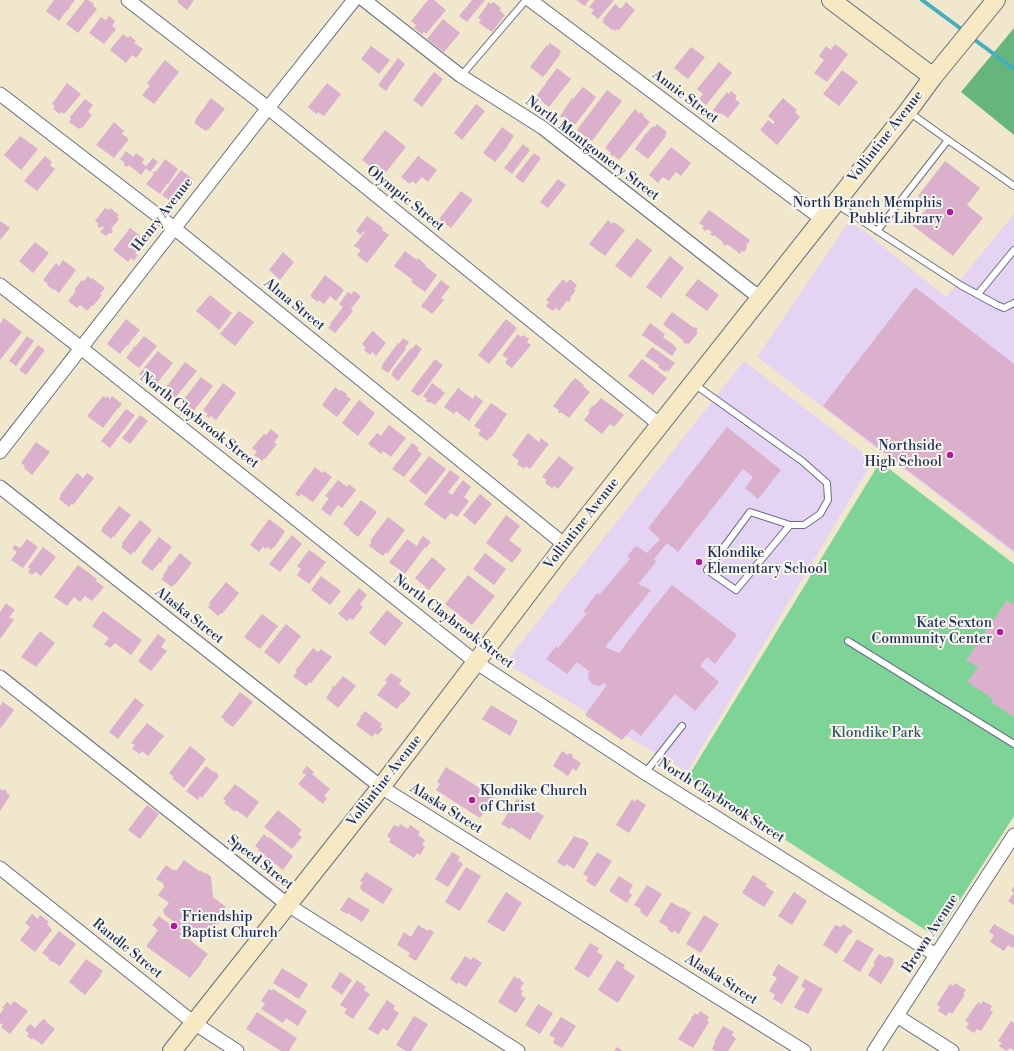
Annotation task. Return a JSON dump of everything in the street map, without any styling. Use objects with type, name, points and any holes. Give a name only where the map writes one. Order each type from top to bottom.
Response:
[{"type":"street","name":"Olympic Street","points":[[128,0],[268,108],[660,426]]},
{"type":"street","name":"Henry Avenue","points":[[0,452],[354,0]]},
{"type":"street","name":"North Montgomery Street","points":[[364,0],[461,76],[543,128],[760,298]]},
{"type":"street","name":"Annie Street","points":[[530,0],[822,219]]},
{"type":"street","points":[[831,0],[933,77]]},
{"type":"street","name":"Vollintine Avenue","points":[[172,1051],[381,787],[477,663],[565,545],[908,111],[933,77],[996,0]]},
{"type":"street","name":"Alma Street","points":[[0,94],[174,228],[565,545]]},
{"type":"street","name":"North Claybrook Street","points":[[0,285],[477,663],[646,773],[936,955]]},
{"type":"street","name":"Alaska Street","points":[[0,487],[381,787],[804,1051]]},
{"type":"street","name":"Speed Street","points":[[0,676],[288,905],[518,1051]]},
{"type":"street","name":"Brown Avenue","points":[[874,1051],[1014,835]]},
{"type":"street","name":"Randle Street","points":[[0,868],[194,1023],[237,1051]]},
{"type":"street","points":[[896,1016],[952,1051]]},
{"type":"lane","points":[[461,76],[526,0]]},
{"type":"lane","points":[[908,111],[1014,186]]},
{"type":"lane","points":[[877,231],[948,140]]},
{"type":"lane","points":[[834,203],[962,286],[1004,308],[1014,303]]},
{"type":"lane","points":[[978,294],[1014,250]]},
{"type":"lane","points":[[693,383],[802,461],[827,482],[828,500],[820,514],[804,525],[790,525],[750,512],[707,570],[736,590],[790,525]]},
{"type":"lane","points":[[848,641],[1014,744]]},
{"type":"lane","points":[[646,773],[682,726]]},
{"type":"shaded area","name":"Northside High School","points":[[1014,214],[1014,553],[757,357],[850,220],[946,297]]},
{"type":"shaded area","name":"Klondike Elementary School","points":[[744,361],[873,461],[687,772],[505,663]]},
{"type":"green space","points":[[1014,28],[1014,135],[961,92]]},
{"type":"green space","name":"Klondike Park","points":[[880,462],[1014,564],[1014,816],[936,937],[688,777]]},
{"type":"building","points":[[54,0],[75,0],[59,21],[46,11]]},
{"type":"building","points":[[85,0],[88,0],[94,4],[93,6],[97,9],[78,33],[66,24]]},
{"type":"building","points":[[178,0],[194,0],[187,10],[177,2]]},
{"type":"building","points":[[428,0],[434,0],[446,10],[426,34],[424,31],[422,34],[414,28],[416,25],[411,21]]},
{"type":"building","points":[[472,0],[485,0],[467,22],[459,16]]},
{"type":"building","points":[[576,0],[589,0],[585,6]]},
{"type":"building","points":[[595,0],[614,0],[598,19],[591,13],[594,10],[589,7]]},
{"type":"building","points":[[489,2],[491,4],[493,2],[501,8],[500,11],[505,15],[492,32],[479,23],[481,20],[478,18]]},
{"type":"building","points":[[626,2],[635,10],[619,30],[612,30],[602,22],[604,20],[603,19],[615,4],[621,9]]},
{"type":"building","points":[[109,16],[115,21],[112,26],[116,29],[104,44],[89,33],[101,17],[106,20]]},
{"type":"building","points":[[443,19],[460,33],[444,52],[427,39]]},
{"type":"building","points":[[123,34],[128,38],[130,36],[136,41],[134,43],[143,49],[136,58],[132,55],[126,63],[110,50]]},
{"type":"building","points":[[550,43],[561,51],[560,55],[543,77],[530,67]]},
{"type":"building","points":[[835,44],[848,54],[827,82],[814,73],[824,60],[819,56],[826,46],[831,50]]},
{"type":"building","points":[[371,46],[390,60],[379,74],[361,59]]},
{"type":"building","points":[[691,47],[705,57],[688,79],[674,68]]},
{"type":"building","points":[[398,58],[405,64],[386,91],[378,85]]},
{"type":"building","points":[[165,60],[179,72],[154,104],[142,95],[150,86],[147,83]]},
{"type":"building","points":[[719,62],[732,73],[706,105],[699,99],[703,94],[697,89]]},
{"type":"building","points":[[557,68],[571,79],[549,107],[536,97]]},
{"type":"building","points":[[842,70],[858,82],[839,106],[823,94]]},
{"type":"building","points":[[434,72],[443,79],[422,107],[413,100]]},
{"type":"building","points":[[67,83],[81,94],[64,114],[61,112],[60,114],[53,109],[55,106],[52,104]]},
{"type":"building","points":[[327,83],[341,94],[324,116],[318,112],[316,114],[308,107]]},
{"type":"building","points":[[583,87],[596,97],[573,127],[560,116],[572,98],[573,99]]},
{"type":"building","points":[[607,90],[622,101],[592,141],[577,130]]},
{"type":"building","points":[[731,91],[737,96],[735,99],[740,103],[728,118],[713,110],[727,92],[729,94]]},
{"type":"building","points":[[211,98],[225,109],[206,131],[194,123]]},
{"type":"building","points":[[783,98],[797,110],[795,112],[800,117],[777,145],[760,130],[768,120],[773,124],[775,122],[768,116]]},
{"type":"building","points":[[85,99],[93,105],[88,112],[92,115],[82,128],[81,127],[79,129],[69,122],[71,119],[70,117]]},
{"type":"building","points":[[476,104],[485,111],[462,140],[454,133]]},
{"type":"building","points":[[635,109],[640,114],[641,112],[650,122],[619,160],[613,155],[612,156],[610,154],[611,153],[605,148]]},
{"type":"building","points":[[114,122],[124,131],[122,134],[129,139],[114,158],[96,145]]},
{"type":"building","points":[[657,124],[667,132],[665,135],[666,136],[648,159],[635,149],[644,136],[653,126],[655,127]]},
{"type":"building","points":[[502,127],[514,136],[507,148],[495,162],[483,153]]},
{"type":"building","points":[[385,130],[406,147],[383,176],[362,160]]},
{"type":"building","points":[[20,136],[38,149],[21,170],[4,155]]},
{"type":"building","points":[[523,144],[530,150],[512,174],[504,168]]},
{"type":"building","points":[[671,147],[691,163],[681,176],[676,172],[669,181],[663,177],[658,183],[649,175]]},
{"type":"building","points":[[126,151],[133,157],[136,153],[144,159],[142,163],[146,166],[153,158],[158,162],[150,172],[146,168],[141,175],[129,165],[127,167],[123,164],[125,163],[120,159]]},
{"type":"building","points":[[534,153],[541,158],[523,183],[515,177]]},
{"type":"building","points":[[45,156],[52,162],[50,165],[55,169],[37,191],[24,181]]},
{"type":"building","points":[[418,156],[437,170],[428,182],[422,177],[416,184],[412,181],[410,184],[401,177]]},
{"type":"building","points":[[165,159],[178,169],[160,194],[146,184]]},
{"type":"building","name":"North Branch Memphis Public Library","points":[[945,161],[980,188],[967,205],[983,218],[953,256],[912,225],[929,206],[918,196]]},
{"type":"building","points":[[181,170],[194,180],[185,192],[186,193],[184,196],[183,195],[175,205],[162,195]]},
{"type":"building","points":[[558,179],[566,185],[548,208],[540,202]]},
{"type":"building","points":[[461,191],[473,200],[451,228],[439,219]]},
{"type":"building","points":[[105,208],[109,210],[110,208],[119,215],[117,217],[119,219],[111,229],[113,231],[111,234],[109,233],[106,236],[100,232],[104,228],[102,226],[100,228],[97,226],[99,224],[95,221]]},
{"type":"building","points":[[709,210],[750,240],[744,252],[742,251],[740,254],[727,244],[726,246],[714,235],[713,236],[710,234],[712,232],[707,229],[705,231],[702,228],[704,226],[699,223]]},
{"type":"building","points":[[367,216],[383,228],[382,230],[389,235],[367,263],[357,255],[361,250],[354,246],[365,232],[364,231],[361,235],[356,231]]},
{"type":"building","points":[[608,220],[612,224],[614,222],[625,230],[605,256],[589,244]]},
{"type":"building","points":[[0,221],[10,228],[0,240]]},
{"type":"building","points":[[130,228],[146,240],[135,253],[138,255],[134,261],[131,258],[128,262],[113,250]]},
{"type":"building","points":[[637,238],[652,250],[631,278],[615,266]]},
{"type":"building","points":[[35,242],[49,253],[33,273],[19,261]]},
{"type":"building","points":[[405,251],[417,260],[418,258],[426,265],[425,266],[437,275],[425,292],[411,282],[413,280],[394,266]]},
{"type":"building","points":[[283,252],[294,262],[280,280],[269,270]]},
{"type":"building","points":[[670,256],[684,268],[661,298],[646,287]]},
{"type":"building","points":[[63,260],[76,270],[59,293],[54,289],[53,290],[43,280],[56,263],[59,266]]},
{"type":"building","points":[[325,275],[344,290],[336,301],[330,296],[324,304],[319,300],[318,302],[310,296]]},
{"type":"building","points":[[88,276],[105,288],[100,294],[102,295],[87,311],[80,305],[77,308],[68,301],[82,280],[84,281]]},
{"type":"building","points":[[563,279],[567,283],[570,279],[577,285],[574,289],[576,290],[569,302],[567,301],[559,311],[556,308],[553,311],[546,306],[549,302],[546,300]]},
{"type":"building","points":[[698,279],[719,295],[707,311],[685,295]]},
{"type":"building","points":[[441,280],[450,287],[441,298],[444,300],[432,314],[421,306]]},
{"type":"building","name":"Northside High School","points":[[915,287],[1014,364],[1014,551],[823,406]]},
{"type":"building","points":[[354,291],[361,296],[351,309],[353,311],[335,333],[328,328],[343,307],[339,304],[348,292],[351,294]]},
{"type":"building","points":[[210,295],[232,313],[219,330],[196,311]]},
{"type":"building","points":[[239,311],[254,322],[235,346],[220,334]]},
{"type":"building","points":[[672,312],[694,328],[695,327],[698,329],[696,331],[698,332],[689,344],[683,342],[684,341],[663,324]]},
{"type":"building","points":[[4,318],[22,332],[0,360],[0,324]]},
{"type":"building","points":[[126,319],[140,330],[120,354],[107,344]]},
{"type":"building","points":[[506,319],[517,328],[489,364],[478,355]]},
{"type":"building","points":[[650,323],[665,334],[663,337],[677,349],[672,356],[642,335]]},
{"type":"building","points":[[372,331],[386,343],[376,356],[372,352],[370,355],[364,350],[366,348],[362,344]]},
{"type":"building","points":[[518,334],[521,337],[523,335],[529,339],[527,342],[531,345],[512,368],[505,363],[508,359],[502,355]]},
{"type":"building","points":[[27,336],[34,341],[16,366],[9,361]]},
{"type":"building","points":[[144,336],[157,346],[139,368],[126,358],[134,346],[135,347]]},
{"type":"building","points":[[403,338],[409,342],[405,348],[406,349],[388,373],[381,368],[383,366],[382,365]]},
{"type":"building","points":[[416,344],[422,349],[398,381],[391,375],[393,373],[392,372]]},
{"type":"building","points":[[38,345],[45,350],[26,375],[19,370]]},
{"type":"building","points":[[652,347],[675,363],[668,372],[666,370],[665,372],[658,367],[659,365],[645,356]]},
{"type":"building","points":[[158,351],[173,363],[154,387],[139,374]]},
{"type":"building","points":[[435,359],[443,365],[421,395],[420,394],[418,396],[411,391]]},
{"type":"building","points":[[642,359],[667,378],[653,395],[628,376]]},
{"type":"building","points":[[185,362],[197,371],[172,400],[163,393],[164,390]]},
{"type":"building","points":[[201,377],[213,386],[192,413],[191,412],[189,414],[180,407],[182,404],[181,403]]},
{"type":"building","points":[[575,378],[590,392],[569,418],[561,412],[560,414],[558,412],[559,410],[553,406]]},
{"type":"building","points":[[223,383],[236,393],[216,420],[211,416],[209,418],[206,416],[208,414],[203,410]]},
{"type":"building","points":[[432,383],[440,389],[441,388],[441,390],[445,393],[435,405],[426,401],[427,399],[423,396]]},
{"type":"building","points":[[335,387],[347,394],[346,396],[351,399],[337,417],[322,405]]},
{"type":"building","points":[[458,388],[473,399],[475,395],[483,401],[469,421],[456,411],[454,414],[444,407]]},
{"type":"building","points":[[103,396],[106,398],[107,396],[110,400],[112,396],[122,404],[103,428],[87,416]]},
{"type":"building","points":[[601,398],[624,415],[614,427],[610,424],[602,434],[584,420],[590,412],[588,411]]},
{"type":"building","points":[[359,400],[375,413],[358,436],[342,423]]},
{"type":"building","points":[[491,403],[507,414],[491,438],[490,437],[487,441],[478,434],[481,430],[474,426]]},
{"type":"building","points":[[126,409],[135,415],[110,448],[101,441]]},
{"type":"building","points":[[140,415],[148,421],[130,444],[122,438]]},
{"type":"building","points":[[389,425],[406,438],[391,457],[383,451],[381,454],[368,444],[377,433],[381,436]]},
{"type":"building","name":"Klondike Elementary School","points":[[727,427],[781,470],[758,499],[745,488],[753,477],[743,469],[678,552],[667,543],[654,559],[656,562],[638,584],[651,590],[605,647],[619,653],[672,585],[737,635],[715,664],[707,657],[700,666],[719,682],[695,711],[675,694],[641,736],[632,729],[622,740],[585,715],[607,685],[604,683],[600,686],[593,685],[588,678],[589,671],[577,662],[567,674],[546,659],[556,646],[558,648],[587,613],[583,612],[597,593],[600,594],[630,559],[627,556],[636,546],[647,553],[660,539],[648,528]]},
{"type":"building","points":[[271,429],[279,436],[274,442],[277,444],[262,461],[254,455],[257,452],[252,448],[264,434],[266,435]]},
{"type":"building","points":[[528,433],[539,442],[541,438],[549,444],[530,469],[526,466],[524,469],[517,464],[519,461],[512,455]]},
{"type":"building","points":[[36,442],[50,452],[32,475],[21,463]]},
{"type":"building","points":[[412,443],[419,448],[417,450],[422,454],[404,477],[392,469]]},
{"type":"building","points":[[429,456],[446,469],[426,495],[409,481]]},
{"type":"building","points":[[559,456],[574,468],[558,489],[554,486],[552,488],[545,483],[547,480],[542,477]]},
{"type":"building","points":[[315,467],[322,473],[324,471],[332,477],[313,502],[301,494],[299,497],[295,494]]},
{"type":"building","points":[[450,470],[460,477],[448,492],[452,495],[463,480],[471,487],[464,497],[469,501],[457,517],[451,513],[445,520],[424,504]]},
{"type":"building","points":[[77,473],[83,478],[87,473],[94,478],[73,505],[72,504],[69,507],[59,499],[61,496],[60,495]]},
{"type":"building","points":[[338,480],[347,487],[349,484],[356,490],[342,508],[338,505],[330,516],[321,509],[329,498],[325,496]]},
{"type":"building","points":[[480,494],[492,504],[475,525],[463,515]]},
{"type":"building","points":[[361,500],[377,512],[358,537],[343,524]]},
{"type":"building","points":[[119,506],[131,515],[111,539],[101,531]]},
{"type":"building","points":[[506,515],[520,526],[509,540],[522,550],[512,563],[486,543]]},
{"type":"building","points":[[388,517],[405,530],[387,554],[386,552],[383,556],[369,546],[372,542],[370,541]]},
{"type":"building","points":[[269,519],[285,531],[274,548],[273,547],[271,550],[267,547],[265,549],[263,547],[259,552],[250,545]]},
{"type":"building","points":[[140,520],[152,530],[131,555],[121,547],[123,544],[122,543]]},
{"type":"building","points":[[292,535],[302,544],[280,572],[269,564]]},
{"type":"building","points":[[423,536],[431,542],[426,548],[425,547],[405,574],[389,562],[407,539],[417,546]]},
{"type":"building","points":[[159,537],[172,547],[161,563],[160,562],[152,571],[141,562]]},
{"type":"building","points":[[27,539],[38,547],[23,568],[11,560],[17,552],[12,548],[15,545],[20,548]]},
{"type":"building","points":[[43,547],[56,557],[41,576],[35,572],[32,575],[28,572],[30,569],[28,567]]},
{"type":"building","points":[[309,550],[326,562],[309,584],[297,575],[301,569],[297,566]]},
{"type":"building","points":[[180,553],[192,563],[172,587],[161,579],[168,568],[167,567],[169,565],[170,566]]},
{"type":"building","points":[[485,553],[506,569],[494,585],[473,569]]},
{"type":"building","points":[[432,557],[446,569],[429,590],[415,578]]},
{"type":"building","points":[[78,565],[97,579],[96,581],[104,587],[92,601],[85,596],[80,602],[74,597],[67,606],[54,597]]},
{"type":"building","points":[[468,575],[495,596],[472,625],[445,604]]},
{"type":"building","points":[[321,576],[341,591],[330,605],[311,590]]},
{"type":"building","points":[[226,582],[239,593],[222,614],[221,613],[218,616],[208,607],[210,605],[209,603]]},
{"type":"building","points":[[359,588],[367,595],[360,604],[363,607],[353,620],[350,618],[347,621],[338,614]]},
{"type":"building","name":"Kate Sexton Community Center","points":[[1007,600],[1014,605],[1014,717],[991,702],[993,699],[967,682],[978,667],[966,660]]},
{"type":"building","points":[[6,603],[15,610],[9,617],[14,620],[0,639],[0,612]]},
{"type":"building","points":[[387,610],[403,623],[385,646],[369,633]]},
{"type":"building","points":[[103,611],[142,640],[131,655],[115,643],[110,648],[104,644],[109,638],[92,626]]},
{"type":"building","points":[[262,614],[278,626],[260,649],[244,637]]},
{"type":"building","points":[[286,624],[301,636],[279,664],[264,652]]},
{"type":"building","points":[[40,631],[55,643],[36,667],[21,657]]},
{"type":"building","points":[[158,634],[166,640],[161,647],[167,651],[151,671],[138,661]]},
{"type":"building","points":[[313,648],[318,652],[321,649],[332,657],[311,683],[310,682],[306,686],[293,676],[297,672],[295,671]]},
{"type":"building","points":[[391,673],[402,680],[399,684],[411,693],[397,709],[377,695],[387,682],[385,680]]},
{"type":"building","points":[[343,676],[356,686],[338,708],[326,698],[332,689],[331,688],[333,686],[334,687]]},
{"type":"building","points":[[240,692],[253,702],[233,727],[221,717]]},
{"type":"building","points":[[135,698],[144,705],[118,739],[109,732]]},
{"type":"building","points":[[3,702],[14,710],[0,729],[0,706]]},
{"type":"building","points":[[491,705],[518,721],[510,736],[482,719]]},
{"type":"building","points":[[365,711],[382,724],[380,727],[383,729],[378,735],[375,733],[372,737],[356,725]]},
{"type":"building","points":[[147,723],[164,736],[148,756],[142,751],[140,754],[132,749],[135,745],[131,743]]},
{"type":"building","points":[[190,746],[206,759],[184,788],[172,778],[174,777],[169,773]]},
{"type":"building","points":[[562,751],[568,755],[569,753],[573,755],[572,757],[581,763],[576,771],[573,768],[568,776],[553,766]]},
{"type":"building","points":[[206,766],[219,776],[202,798],[200,796],[198,800],[186,791]]},
{"type":"building","points":[[307,766],[314,772],[312,774],[330,789],[324,796],[327,798],[323,804],[298,784],[306,775],[302,772]]},
{"type":"building","points":[[446,767],[494,797],[480,818],[436,790],[440,784],[437,782]]},
{"type":"building","points":[[235,784],[259,802],[247,818],[236,810],[235,812],[224,803],[226,801],[223,799]]},
{"type":"building","points":[[0,788],[3,791],[4,789],[7,791],[6,792],[10,796],[0,811]]},
{"type":"building","points":[[517,799],[544,816],[530,840],[511,827],[510,829],[501,824]]},
{"type":"building","points":[[632,799],[635,802],[637,799],[646,805],[629,833],[616,825]]},
{"type":"building","points":[[147,805],[159,814],[140,839],[128,830]]},
{"type":"building","points":[[278,810],[302,830],[298,834],[302,837],[292,849],[264,827]]},
{"type":"building","points":[[400,824],[408,829],[410,825],[420,832],[418,835],[425,840],[422,845],[425,847],[420,855],[417,853],[414,858],[389,842],[391,839],[387,836],[394,825],[399,827]]},
{"type":"building","points":[[264,834],[293,856],[283,870],[255,846]]},
{"type":"building","points":[[574,836],[581,839],[582,838],[589,843],[574,869],[566,864],[565,867],[557,862]]},
{"type":"building","points":[[452,852],[460,857],[458,860],[463,864],[448,887],[435,879]]},
{"type":"building","points":[[597,852],[612,861],[595,887],[586,881],[588,877],[583,874]]},
{"type":"building","points":[[184,860],[199,871],[206,873],[211,877],[213,897],[225,906],[226,916],[220,923],[216,924],[210,929],[188,933],[182,928],[179,932],[208,954],[190,978],[147,947],[158,930],[152,925],[159,916],[172,926],[174,922],[164,914],[163,910],[169,903],[158,895],[164,887],[163,883],[156,879],[166,865],[173,870],[177,870]]},
{"type":"building","points":[[466,867],[481,876],[460,911],[445,902]]},
{"type":"building","points":[[366,872],[393,889],[383,904],[361,890],[360,887],[363,882],[360,881]]},
{"type":"building","points":[[753,875],[767,884],[765,886],[774,892],[764,907],[742,893]]},
{"type":"building","points":[[619,876],[633,885],[629,892],[632,895],[627,903],[609,891]]},
{"type":"building","points":[[647,885],[662,894],[647,917],[640,912],[641,909],[634,905]]},
{"type":"building","points":[[1014,886],[1014,893],[1011,891]]},
{"type":"building","points":[[506,892],[522,903],[504,932],[487,922]]},
{"type":"building","points":[[794,892],[807,901],[792,925],[778,916]]},
{"type":"building","points":[[1014,893],[1014,905],[1008,901]]},
{"type":"building","points":[[348,897],[370,910],[362,922],[340,910]]},
{"type":"building","points":[[671,902],[691,913],[679,934],[674,931],[672,933],[667,929],[668,927],[659,922]]},
{"type":"building","points":[[32,914],[38,919],[40,915],[49,922],[47,924],[52,930],[35,952],[20,940],[30,927],[25,923]]},
{"type":"building","points":[[704,915],[719,924],[701,953],[686,944]]},
{"type":"building","points":[[843,924],[853,931],[850,935],[849,934],[837,954],[823,945],[835,925],[841,927]]},
{"type":"building","points":[[994,924],[1014,936],[1014,946],[1012,948],[1008,945],[1004,951],[990,942],[994,935],[989,932]]},
{"type":"building","points":[[418,925],[428,931],[429,929],[434,932],[416,961],[408,956],[410,953],[397,945],[404,932],[411,937]]},
{"type":"building","points":[[59,931],[76,944],[60,966],[52,962],[42,953]]},
{"type":"building","points":[[857,939],[874,949],[860,972],[843,961]]},
{"type":"building","points":[[590,943],[599,948],[597,952],[603,956],[589,978],[574,969]]},
{"type":"building","points":[[879,954],[886,958],[888,956],[894,959],[894,963],[881,984],[868,975]]},
{"type":"building","points":[[465,956],[471,960],[473,957],[482,963],[466,987],[458,982],[457,984],[450,979]]},
{"type":"building","points":[[86,959],[103,971],[85,995],[69,982]]},
{"type":"building","points":[[617,960],[625,965],[623,968],[635,976],[618,1003],[598,990]]},
{"type":"building","points":[[778,964],[799,977],[782,1004],[773,999],[775,995],[769,991],[777,978],[772,975]]},
{"type":"building","points":[[282,968],[308,984],[299,999],[273,983]]},
{"type":"building","points":[[340,972],[352,980],[342,995],[331,987]]},
{"type":"building","points":[[514,976],[521,979],[520,980],[524,983],[520,989],[523,991],[521,994],[523,995],[522,996],[526,998],[516,1013],[498,1002]]},
{"type":"building","points":[[805,979],[823,989],[808,1014],[794,1007],[805,989],[801,986]]},
{"type":"building","points":[[357,980],[366,987],[364,990],[370,994],[353,1019],[344,1013],[347,1009],[340,1005]]},
{"type":"building","points":[[955,983],[966,990],[963,994],[965,995],[952,1014],[949,1012],[946,1016],[938,1011],[940,1007],[937,1004],[950,984],[953,986]]},
{"type":"building","points":[[269,989],[272,991],[273,989],[307,1011],[298,1026],[286,1018],[283,1023],[261,1009],[265,1004],[261,1001]]},
{"type":"building","points":[[387,1000],[395,1006],[393,1009],[399,1013],[388,1031],[383,1028],[378,1035],[368,1029]]},
{"type":"building","points":[[14,1001],[28,1011],[10,1034],[1,1027],[3,1025],[0,1023],[0,1014],[4,1009],[2,1008],[7,1002],[11,1005]]},
{"type":"building","points":[[983,1001],[992,1006],[990,1010],[993,1012],[981,1031],[977,1029],[974,1033],[966,1028],[969,1023],[965,1021],[978,1002],[981,1004]]},
{"type":"building","points":[[538,1004],[553,1013],[540,1034],[525,1025]]},
{"type":"building","points":[[700,1011],[709,1017],[707,1020],[709,1022],[693,1048],[678,1039],[692,1016],[695,1013],[698,1015]]},
{"type":"building","points":[[257,1012],[297,1038],[289,1051],[281,1051],[246,1029]]},
{"type":"building","points":[[414,1016],[428,1024],[411,1051],[406,1051],[396,1045]]},
{"type":"building","points":[[561,1017],[576,1026],[562,1048],[553,1043],[555,1038],[549,1035]]},
{"type":"building","points":[[43,1019],[55,1029],[42,1045],[33,1038],[32,1040],[27,1036],[29,1034],[25,1030],[30,1024],[35,1028]]},
{"type":"building","points":[[1011,1021],[1014,1023],[1014,1049],[1013,1050],[1010,1048],[1007,1051],[999,1046],[1002,1043],[998,1041]]},
{"type":"building","points":[[723,1026],[734,1032],[732,1035],[736,1039],[728,1051],[715,1051],[712,1049],[715,1043],[714,1042]]},
{"type":"building","points":[[617,1047],[623,1051],[614,1051]]},
{"type":"waterway","points":[[922,0],[964,31]]},
{"type":"waterway","points":[[971,37],[1014,69]]},
{"type":"place","name":"North Branch Memphis Public Library","points":[[950,212]]},
{"type":"place","name":"Northside High School","points":[[950,455]]},
{"type":"place","name":"Klondike Elementary School","points":[[699,562]]},
{"type":"place","name":"Kate Sexton Community Center","points":[[1000,632]]},
{"type":"place","name":"Klondike Church of Christ","points":[[472,800]]},
{"type":"place","name":"Friendship Baptist Church","points":[[174,926]]}]
